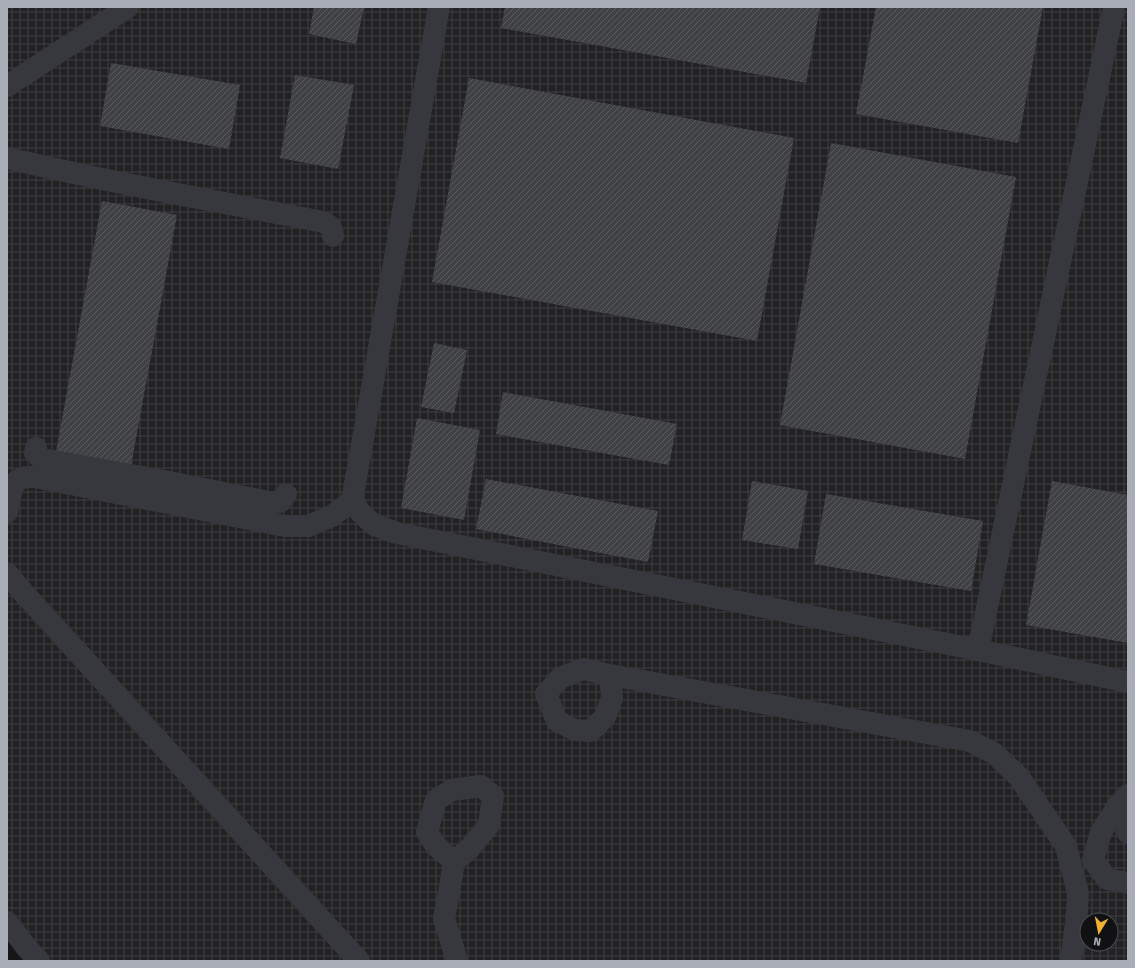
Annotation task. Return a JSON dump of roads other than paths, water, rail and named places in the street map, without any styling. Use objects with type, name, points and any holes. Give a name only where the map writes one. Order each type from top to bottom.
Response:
[{"type":"street","points":[[7,86],[128,7]]},
{"type":"street","points":[[7,512],[14,483],[18,479],[27,476],[35,476],[285,526],[308,526],[332,516],[352,501],[439,7]]},
{"type":"street","points":[[978,650],[1114,7]]},
{"type":"street","points":[[7,158],[40,167],[323,222],[332,228],[333,236]]},
{"type":"street","points":[[36,448],[35,453],[42,459],[274,503],[280,502],[286,494]]},
{"type":"street","points":[[352,501],[361,513],[374,525],[397,533],[978,650],[1128,682]]},
{"type":"street","points":[[7,573],[359,961]]},
{"type":"street","points":[[610,675],[970,741],[995,754],[1019,777],[1066,846],[1078,893],[1071,961]]},
{"type":"street","points":[[1123,800],[1128,833]]},
{"type":"street","points":[[1123,800],[1101,832],[1093,860],[1107,879],[1128,882]]},
{"type":"street","points":[[454,861],[444,918],[457,961]]},
{"type":"street","points":[[7,922],[39,961]]}]
